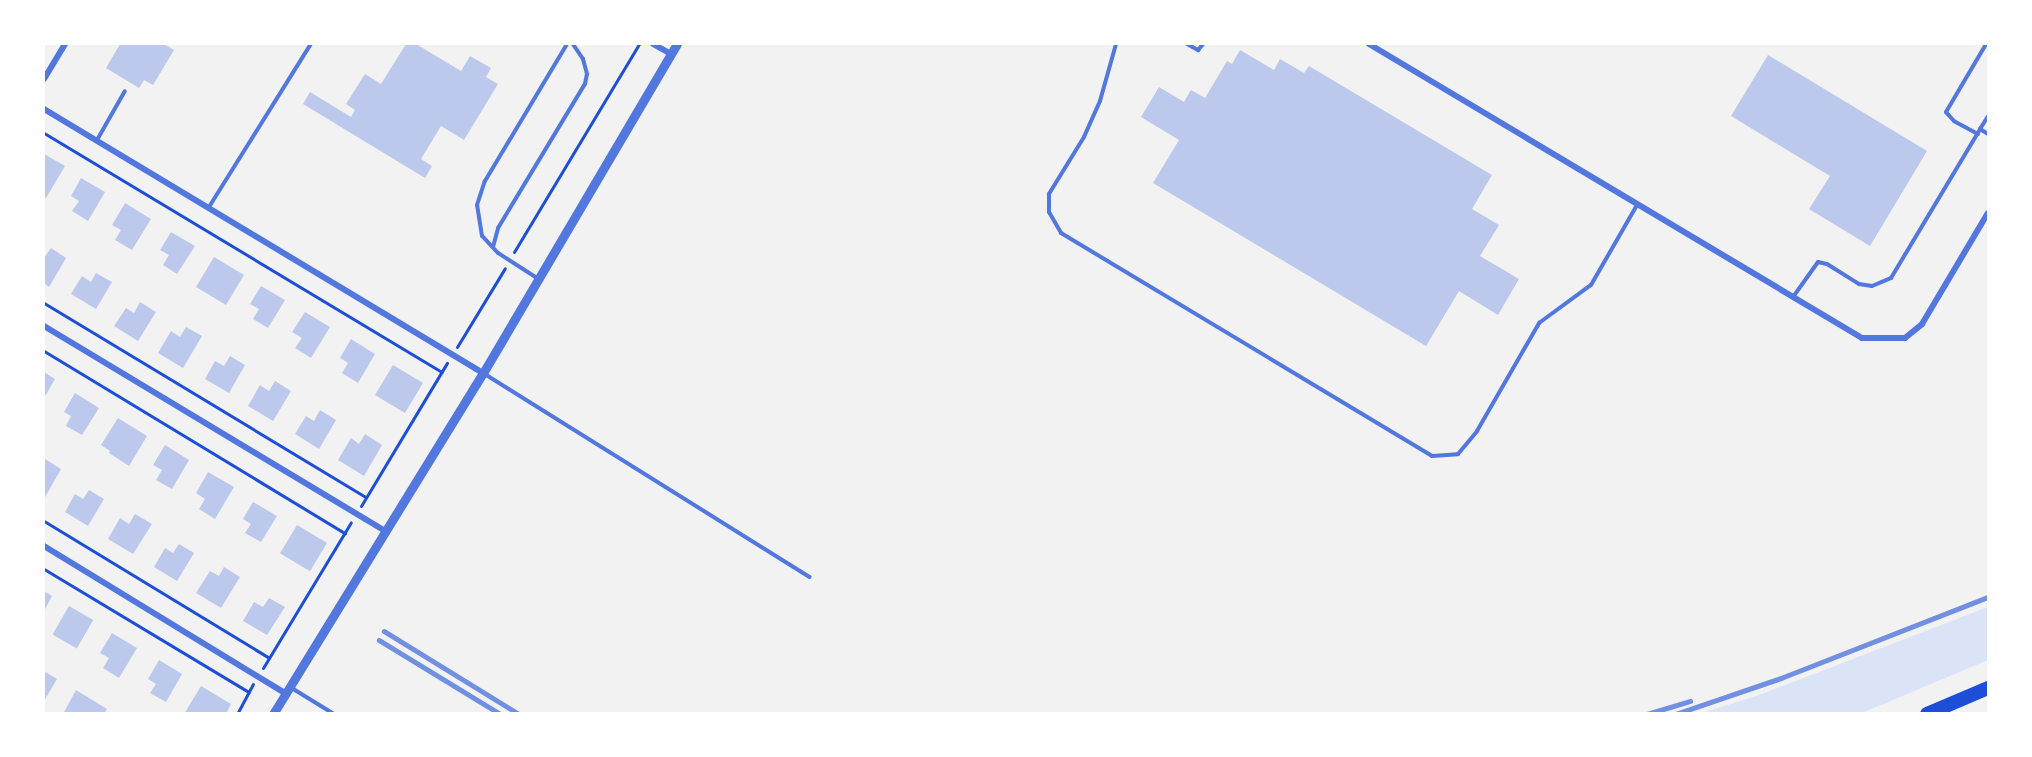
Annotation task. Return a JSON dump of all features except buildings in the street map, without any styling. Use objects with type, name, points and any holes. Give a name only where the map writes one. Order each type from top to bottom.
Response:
[{"type":"highway","points":[[1927,714],[1989,688]]},
{"type":"street","points":[[44,79],[65,44]]},
{"type":"street","points":[[653,44],[671,54]]},
{"type":"street","points":[[273,714],[483,373],[677,44]]},
{"type":"street","points":[[1370,44],[1862,338],[1905,338],[1922,324],[1989,213]]},
{"type":"street","points":[[44,109],[483,373]]},
{"type":"street","points":[[44,326],[385,531]]},
{"type":"street","points":[[44,546],[258,676],[288,689]]},
{"type":"lane","points":[[209,207],[311,44]]},
{"type":"lane","points":[[538,279],[493,248],[482,236],[478,219],[480,192],[567,44]]},
{"type":"lane","points":[[493,248],[498,228],[585,84],[587,74],[585,66],[573,44]]},
{"type":"lane","points":[[1116,44],[1100,101],[1084,136],[1049,194],[1048,212],[1062,234],[1432,456],[1458,454],[1477,431],[1539,323],[1591,285],[1637,205]]},
{"type":"lane","points":[[1187,44],[1198,50],[1203,44]]},
{"type":"lane","points":[[1986,44],[1946,112],[1954,121],[1989,134]]},
{"type":"lane","points":[[97,140],[125,91]]},
{"type":"lane","points":[[1792,297],[1818,262],[1827,264],[1859,285],[1872,286],[1891,278],[1989,116]]},
{"type":"lane","points":[[483,373],[808,577]]},
{"type":"lane","points":[[288,689],[334,714]]},
{"type":"path","points":[[237,714],[639,44]]},
{"type":"path","points":[[44,133],[442,372]]},
{"type":"path","points":[[44,303],[366,497]]},
{"type":"path","points":[[44,351],[345,533]]},
{"type":"path","points":[[44,521],[269,658]]},
{"type":"path","points":[[44,569],[249,692]]},
{"type":"shaded area","points":[[1988,607],[1988,660],[1862,713],[1702,713],[1759,695]]},
{"type":"railway","points":[[1676,714],[1781,678],[1988,597]]},
{"type":"railway","points":[[384,631],[519,714]]},
{"type":"railway","points":[[379,640],[500,714]]},
{"type":"railway","points":[[1647,714],[1690,701]]}]
